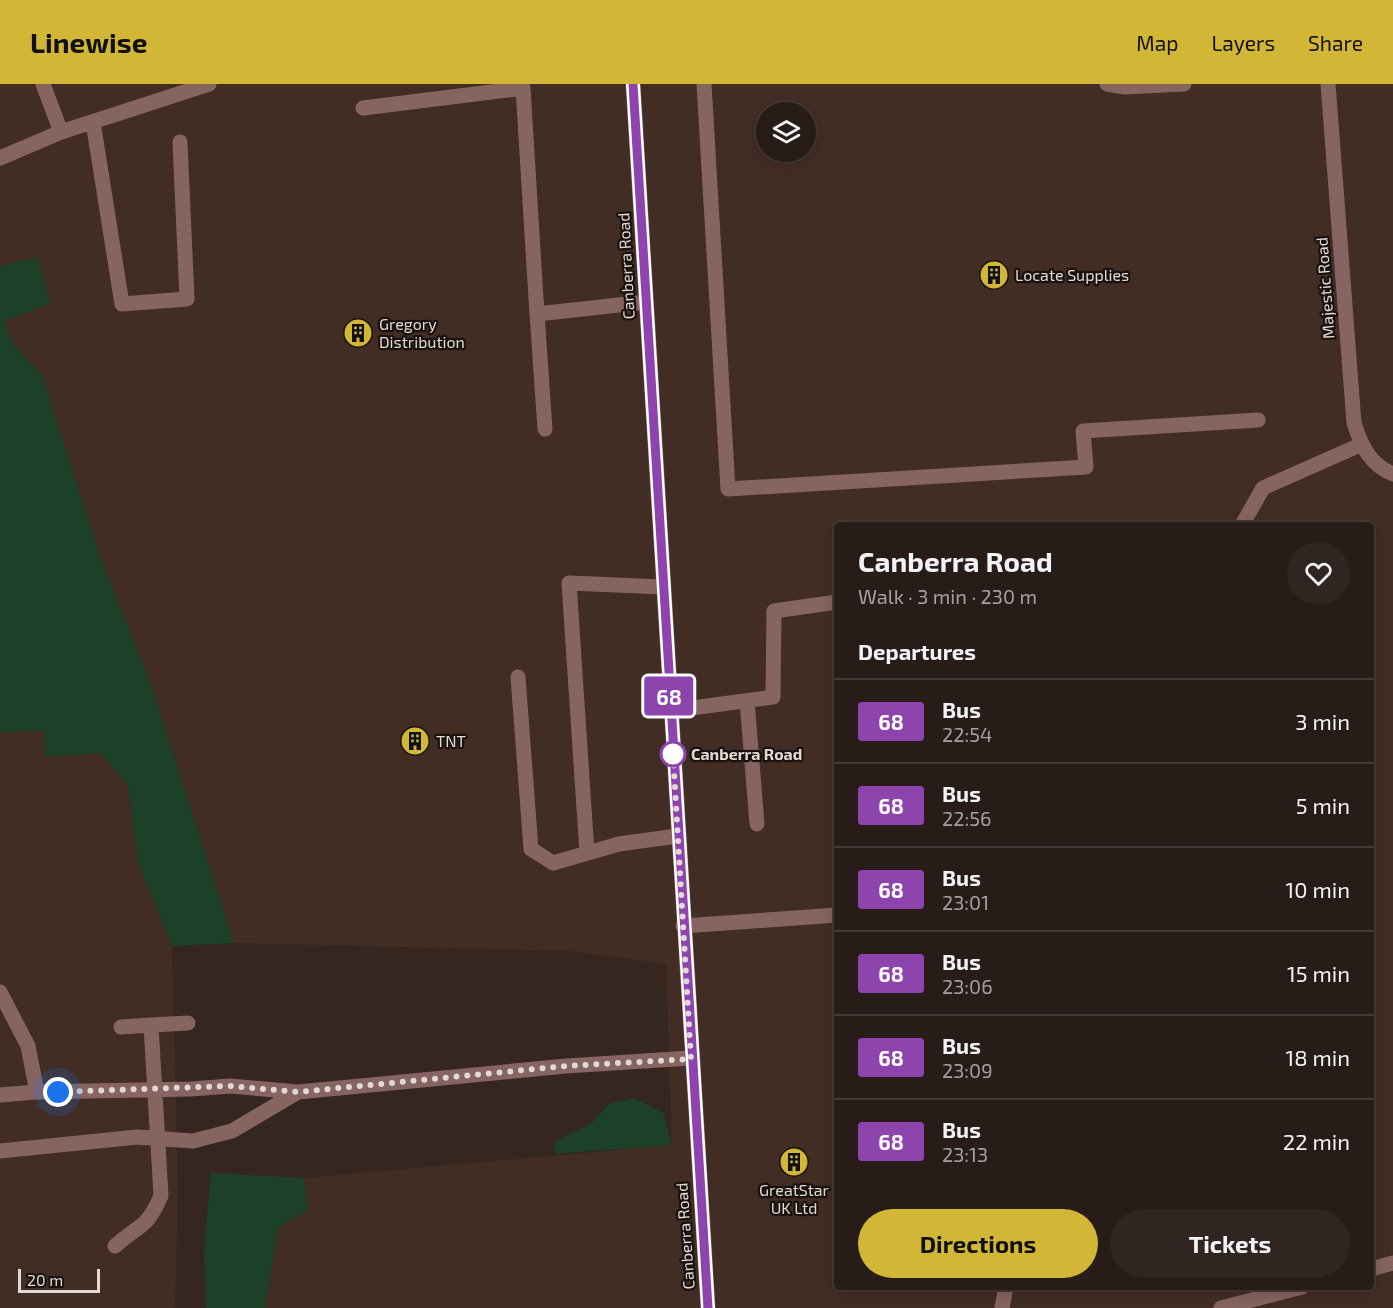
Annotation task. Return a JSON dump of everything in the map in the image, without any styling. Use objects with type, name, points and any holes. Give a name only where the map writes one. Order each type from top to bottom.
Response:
[{"type":"street","points":[[43,84],[61,132]]},
{"type":"street","points":[[0,158],[61,132],[209,84]]},
{"type":"street","name":"Canberra Road","points":[[633,84],[677,836],[708,1308]]},
{"type":"street","points":[[705,84],[728,489],[1086,467],[1083,431],[1258,420]]},
{"type":"street","points":[[1107,84],[1125,87],[1184,84]]},
{"type":"street","name":"Majestic Road","points":[[1328,84],[1354,423],[1360,445]]},
{"type":"street","points":[[363,108],[523,88],[545,429]]},
{"type":"street","points":[[93,122],[122,304],[187,299],[180,142]]},
{"type":"street","points":[[537,314],[646,302]]},
{"type":"street","points":[[1244,522],[1263,488],[1360,445],[1374,462],[1393,474]]},
{"type":"street","points":[[587,853],[569,583],[663,587]]},
{"type":"street","points":[[670,711],[773,697],[774,611],[834,602]]},
{"type":"street","points":[[518,677],[531,849],[554,863],[619,844],[677,836]]},
{"type":"street","points":[[747,701],[757,824]]},
{"type":"street","points":[[683,926],[834,915]]},
{"type":"street","points":[[0,992],[28,1046],[37,1092]]},
{"type":"street","points":[[121,1027],[188,1023]]},
{"type":"street","points":[[115,1246],[142,1228],[154,1214],[162,1196],[151,1025]]},
{"type":"street","points":[[0,1095],[230,1086],[298,1092],[566,1066],[691,1059]]},
{"type":"street","points":[[0,1151],[137,1137],[194,1141],[232,1131],[298,1092]]},
{"type":"street","points":[[1374,1268],[1393,1263]]},
{"type":"street","points":[[1002,1308],[1005,1290]]},
{"type":"street","points":[[1221,1308],[1290,1290]]},
{"type":"shaded area","points":[[0,84],[1393,84],[1393,1308],[265,1308],[278,1228],[308,1210],[304,1178],[672,1145],[666,964],[569,951],[234,943],[151,685],[100,556],[42,375],[13,344],[0,314]]},
{"type":"shaded area","points":[[45,731],[47,757],[101,753],[128,786],[138,862],[172,946],[178,1187],[175,1308],[0,1308],[0,732]]},
{"type":"green space","points":[[38,257],[50,304],[4,321],[13,344],[42,375],[100,556],[151,685],[234,943],[172,946],[138,862],[128,786],[101,753],[46,757],[44,731],[0,732],[0,266]]},
{"type":"green space","points":[[634,1098],[663,1112],[672,1145],[555,1154],[555,1141],[591,1124],[609,1104]]},
{"type":"green space","points":[[211,1173],[304,1178],[308,1210],[278,1228],[265,1308],[206,1308],[204,1250]]},
{"type":"bus line","name":"68","points":[[633,84],[688,1014],[708,1308]]},
{"type":"place","name":"Locate Supplies","points":[[994,275]]},
{"type":"place","name":"Gregory Distribution","points":[[358,333]]},
{"type":"place","name":"TNT","points":[[415,741]]},
{"type":"place","name":"Canberra Road","points":[[673,754]]},
{"type":"place","name":"GreatStar UK Ltd","points":[[794,1162]]},
{"type":"route","points":[[58,1092],[230,1086],[298,1092],[566,1066],[691,1059],[673,754]]}]
